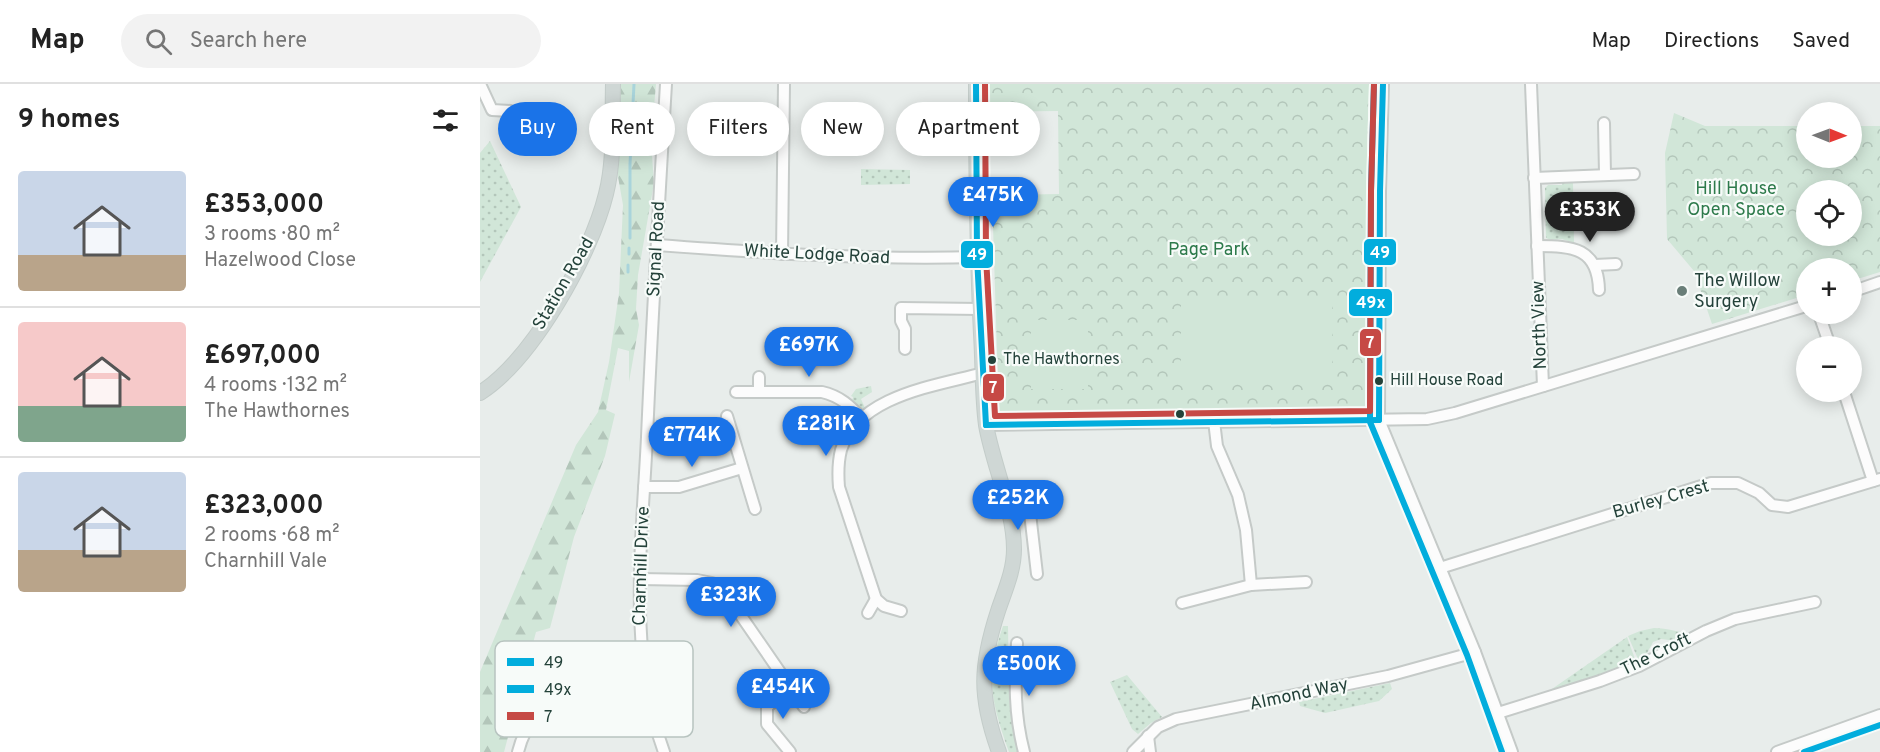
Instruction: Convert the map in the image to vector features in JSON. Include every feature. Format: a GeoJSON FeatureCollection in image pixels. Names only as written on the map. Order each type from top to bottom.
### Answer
{"type":"FeatureCollection","features":[{"type":"Feature","properties":{"kind":"main road","name":"Station Road"},"geometry":{"type":"LineString","coordinates":[[480,393],[506,371],[540,329],[580,264],[595,231],[607,192],[610,170],[614,84]]}},
{"type":"Feature","properties":{"kind":"main road"},"geometry":{"type":"LineString","coordinates":[[976,84],[977,257],[986,425],[1014,548],[1012,573],[987,643],[983,688],[999,752]]}},
{"type":"Feature","properties":{"kind":"street"},"geometry":{"type":"LineString","coordinates":[[480,84],[492,110],[498,110]]}},
{"type":"Feature","properties":{"kind":"street","name":"Signal Road"},"geometry":{"type":"LineString","coordinates":[[648,413],[666,84]]}},
{"type":"Feature","properties":{"kind":"street"},"geometry":{"type":"LineString","coordinates":[[782,255],[784,84]]}},
{"type":"Feature","properties":{"kind":"street"},"geometry":{"type":"LineString","coordinates":[[1383,84],[1379,420],[1474,652],[1512,752]]}},
{"type":"Feature","properties":{"kind":"street","name":"North View"},"geometry":{"type":"LineString","coordinates":[[1531,84],[1543,386]]}},
{"type":"Feature","properties":{"kind":"street"},"geometry":{"type":"LineString","coordinates":[[1604,123],[1605,174]]}},
{"type":"Feature","properties":{"kind":"street"},"geometry":{"type":"LineString","coordinates":[[1534,178],[1634,174]]}},
{"type":"Feature","properties":{"kind":"street","name":"White Lodge Road"},"geometry":{"type":"LineString","coordinates":[[657,245],[782,255],[898,259],[977,257]]}},
{"type":"Feature","properties":{"kind":"street"},"geometry":{"type":"LineString","coordinates":[[1538,246],[1564,246],[1593,261],[1599,272],[1599,290]]}},
{"type":"Feature","properties":{"kind":"street"},"geometry":{"type":"LineString","coordinates":[[1595,265],[1616,264]]}},
{"type":"Feature","properties":{"kind":"street"},"geometry":{"type":"LineString","coordinates":[[1862,288],[1880,282]]}},
{"type":"Feature","properties":{"kind":"street"},"geometry":{"type":"LineString","coordinates":[[905,349],[905,329],[901,321],[901,308],[980,309]]}},
{"type":"Feature","properties":{"kind":"street"},"geometry":{"type":"LineString","coordinates":[[986,425],[1427,419],[1455,413],[1796,309]]}},
{"type":"Feature","properties":{"kind":"street"},"geometry":{"type":"LineString","coordinates":[[901,611],[884,606],[876,599],[839,487],[838,472],[841,450],[850,432],[862,418],[897,396],[983,373]]}},
{"type":"Feature","properties":{"kind":"street"},"geometry":{"type":"LineString","coordinates":[[759,377],[759,392]]}},
{"type":"Feature","properties":{"kind":"street"},"geometry":{"type":"LineString","coordinates":[[736,392],[834,394],[862,418]]}},
{"type":"Feature","properties":{"kind":"street"},"geometry":{"type":"LineString","coordinates":[[1848,402],[1876,480]]}},
{"type":"Feature","properties":{"kind":"street","name":"Charnhill Drive"},"geometry":{"type":"LineString","coordinates":[[641,641],[640,579],[648,413]]}},
{"type":"Feature","properties":{"kind":"street"},"geometry":{"type":"LineString","coordinates":[[727,416],[755,509]]}},
{"type":"Feature","properties":{"kind":"street"},"geometry":{"type":"LineString","coordinates":[[1215,421],[1216,446],[1238,495],[1246,530],[1251,585]]}},
{"type":"Feature","properties":{"kind":"street"},"geometry":{"type":"LineString","coordinates":[[644,487],[679,487],[742,468]]}},
{"type":"Feature","properties":{"kind":"street","name":"Burley Crest"},"geometry":{"type":"LineString","coordinates":[[1440,568],[1711,483],[1737,483],[1759,493],[1772,505],[1788,507],[1876,480]]}},
{"type":"Feature","properties":{"kind":"street"},"geometry":{"type":"LineString","coordinates":[[1001,486],[1028,496],[1037,574]]}},
{"type":"Feature","properties":{"kind":"street"},"geometry":{"type":"LineString","coordinates":[[640,579],[698,580],[712,583],[726,594],[804,707]]}},
{"type":"Feature","properties":{"kind":"street"},"geometry":{"type":"LineString","coordinates":[[1182,603],[1251,585],[1306,582]]}},
{"type":"Feature","properties":{"kind":"street"},"geometry":{"type":"LineString","coordinates":[[868,613],[876,599]]}},
{"type":"Feature","properties":{"kind":"street","name":"The Croft"},"geometry":{"type":"LineString","coordinates":[[1498,713],[1600,681],[1639,666],[1706,631],[1735,620],[1815,602]]}},
{"type":"Feature","properties":{"kind":"street"},"geometry":{"type":"LineString","coordinates":[[1017,643],[1014,692],[1017,724],[1024,752]]}},
{"type":"Feature","properties":{"kind":"street","name":"Almond Way"},"geometry":{"type":"LineString","coordinates":[[1133,752],[1158,727],[1176,719],[1388,676],[1474,652]]}},
{"type":"Feature","properties":{"kind":"street"},"geometry":{"type":"LineString","coordinates":[[789,688],[767,707],[767,724],[790,752]]}},
{"type":"Feature","properties":{"kind":"street"},"geometry":{"type":"LineString","coordinates":[[1777,752],[1880,715]]}},
{"type":"Feature","properties":{"kind":"street"},"geometry":{"type":"LineString","coordinates":[[1148,736],[1150,752]]}},
{"type":"Feature","properties":{"kind":"street"},"geometry":{"type":"LineString","coordinates":[[518,752],[525,737]]}},
{"type":"Feature","properties":{"kind":"street","name":"Charnhill Drive"},"geometry":{"type":"LineString","coordinates":[[658,737],[664,752]]}},
{"type":"Feature","properties":{"kind":"green space"},"geometry":{"type":"Polygon","coordinates":[[[621,84],[656,84],[654,102],[620,102],[621,84]]]}},
{"type":"Feature","properties":{"kind":"green space","name":"Page Park"},"geometry":{"type":"Polygon","coordinates":[[[989,84],[1371,84],[1369,407],[999,414],[992,195],[1059,194],[1058,111],[1040,111],[1040,102],[989,102],[989,84]]]}},
{"type":"Feature","properties":{"kind":"green space","name":"Hill House Open Space"},"geometry":{"type":"Polygon","coordinates":[[[1674,113],[1705,126],[1796,126],[1796,168],[1862,168],[1862,126],[1880,126],[1880,272],[1862,278],[1862,258],[1796,258],[1796,298],[1712,324],[1694,271],[1667,239],[1665,153],[1674,113]]]}},
{"type":"Feature","properties":{"kind":"green space"},"geometry":{"type":"Polygon","coordinates":[[[490,141],[521,207],[480,282],[480,153],[490,141]]]}},
{"type":"Feature","properties":{"kind":"green space"},"geometry":{"type":"Polygon","coordinates":[[[618,156],[652,156],[654,183],[638,275],[636,309],[639,325],[629,382],[629,351],[618,348],[606,410],[615,414],[605,456],[574,537],[550,628],[536,632],[534,641],[495,641],[495,737],[508,737],[504,752],[480,752],[480,672],[576,445],[598,412],[609,362],[619,293],[623,205],[617,171],[618,156]]]}},
{"type":"Feature","properties":{"kind":"green space"},"geometry":{"type":"Polygon","coordinates":[[[861,169],[910,170],[910,184],[861,185],[861,169]]]}},
{"type":"Feature","properties":{"kind":"green space"},"geometry":{"type":"Polygon","coordinates":[[[1562,182],[1573,183],[1574,243],[1562,239],[1546,238],[1545,188],[1548,185],[1562,185],[1562,182]]]}},
{"type":"Feature","properties":{"kind":"green space"},"geometry":{"type":"Polygon","coordinates":[[[1181,297],[1332,297],[1332,384],[1181,384],[1181,297]]]}},
{"type":"Feature","properties":{"kind":"green space"},"geometry":{"type":"Polygon","coordinates":[[[1031,320],[1088,320],[1088,389],[1031,389],[1031,320]]]}},
{"type":"Feature","properties":{"kind":"green space"},"geometry":{"type":"Polygon","coordinates":[[[871,386],[872,392],[861,399],[865,408],[859,409],[852,402],[853,397],[851,396],[856,389],[871,386]]]}},
{"type":"Feature","properties":{"kind":"green space"},"geometry":{"type":"Polygon","coordinates":[[[1003,626],[1008,626],[1010,705],[1019,752],[1009,752],[992,690],[994,661],[1003,626]]]}},
{"type":"Feature","properties":{"kind":"green space"},"geometry":{"type":"Polygon","coordinates":[[[1654,628],[1693,633],[1677,641],[1661,639],[1653,642],[1647,653],[1638,659],[1628,636],[1654,628]]]}},
{"type":"Feature","properties":{"kind":"green space"},"geometry":{"type":"Polygon","coordinates":[[[1627,637],[1635,659],[1608,673],[1549,691],[1627,637]]]}},
{"type":"Feature","properties":{"kind":"green space"},"geometry":{"type":"Polygon","coordinates":[[[1127,675],[1162,717],[1138,734],[1132,729],[1110,682],[1127,675]]]}},
{"type":"Feature","properties":{"kind":"green space"},"geometry":{"type":"Polygon","coordinates":[[[1390,683],[1392,689],[1379,701],[1325,713],[1300,706],[1299,702],[1390,683]]]}},
{"type":"Feature","properties":{"kind":"waterway"},"geometry":{"type":"LineString","coordinates":[[630,238],[630,164],[634,84]]}},
{"type":"Feature","properties":{"kind":"waterway"},"geometry":{"type":"LineString","coordinates":[[629,248],[629,254]]}},
{"type":"Feature","properties":{"kind":"waterway"},"geometry":{"type":"LineString","coordinates":[[628,265],[628,272]]}},
{"type":"Feature","properties":{"kind":"transit line","name":"49"},"geometry":{"type":"LineString","coordinates":[[976,84],[977,257],[986,425]]}},
{"type":"Feature","properties":{"kind":"transit line","name":"7"},"geometry":{"type":"LineString","coordinates":[[985,84],[986,257],[995,416],[1370,411],[1374,84]]}},
{"type":"Feature","properties":{"kind":"transit line","name":"49x"},"geometry":{"type":"LineString","coordinates":[[1374,84],[1370,422],[1467,655],[1502,752]]}},
{"type":"Feature","properties":{"kind":"transit line","name":"49"},"geometry":{"type":"LineString","coordinates":[[1379,420],[1383,84]]}},
{"type":"Feature","properties":{"kind":"transit line","name":"49"},"geometry":{"type":"LineString","coordinates":[[986,425],[1379,420]]}},
{"type":"Feature","properties":{"kind":"transit line","name":"49x"},"geometry":{"type":"LineString","coordinates":[[1804,752],[1880,725]]}},
{"type":"Feature","properties":{"kind":"place","name":"The Willow Surgery"},"geometry":{"type":"Point","coordinates":[1682,291]}},
{"type":"Feature","properties":{"kind":"place","name":"The Hawthornes"},"geometry":{"type":"Point","coordinates":[992,360]}},
{"type":"Feature","properties":{"kind":"place","name":"Hill House Road"},"geometry":{"type":"Point","coordinates":[1379,381]}}]}
